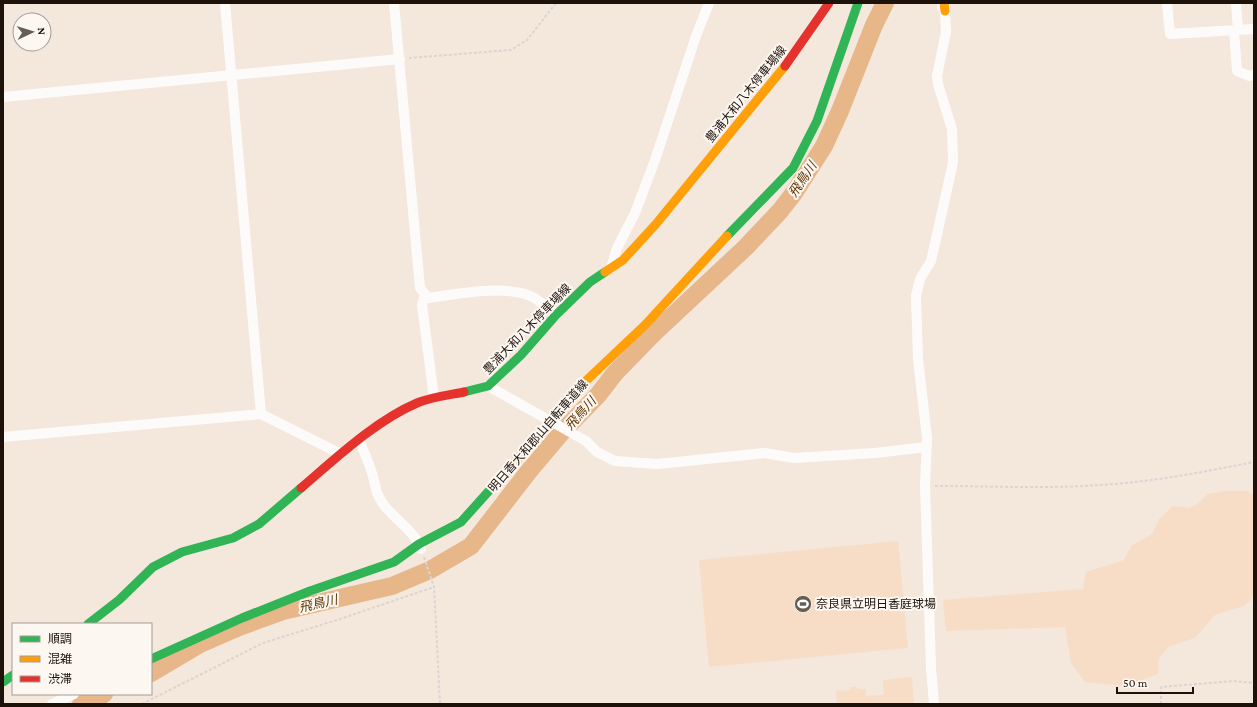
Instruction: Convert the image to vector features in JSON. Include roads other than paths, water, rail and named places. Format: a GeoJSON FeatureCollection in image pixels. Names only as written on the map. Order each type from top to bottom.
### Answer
{"type":"FeatureCollection","features":[{"type":"Feature","properties":{"kind":"main road","name":"豊浦大和八木停車場線"},"geometry":{"type":"LineString","coordinates":[[89,623],[118,600],[153,567],[182,552],[233,538],[259,524],[341,454],[386,420],[417,403],[488,386],[590,282],[623,260],[656,224],[780,74],[829,3]]}},
{"type":"Feature","properties":{"kind":"main road","name":"明日香大和郡山自転車道線"},"geometry":{"type":"LineString","coordinates":[[152,659],[242,618],[310,591],[394,562],[461,522],[553,423],[572,394],[645,325],[729,233],[792,168],[816,121],[832,82],[858,3]]}},
{"type":"Feature","properties":{"kind":"main road"},"geometry":{"type":"LineString","coordinates":[[3,682],[12,675]]}},
{"type":"Feature","properties":{"kind":"street"},"geometry":{"type":"LineString","coordinates":[[225,3],[261,414]]}},
{"type":"Feature","properties":{"kind":"street"},"geometry":{"type":"LineString","coordinates":[[394,3],[420,288],[428,298],[501,290],[512,292],[535,298],[556,315]]}},
{"type":"Feature","properties":{"kind":"street"},"geometry":{"type":"LineString","coordinates":[[611,268],[617,248],[635,213],[655,160],[696,36],[709,3]]}},
{"type":"Feature","properties":{"kind":"street"},"geometry":{"type":"LineString","coordinates":[[1168,3],[1170,34],[1254,29]]}},
{"type":"Feature","properties":{"kind":"street"},"geometry":{"type":"LineString","coordinates":[[1236,3],[1237,71],[1249,76],[1254,76]]}},
{"type":"Feature","properties":{"kind":"street"},"geometry":{"type":"LineString","coordinates":[[934,704],[931,668],[925,485],[926,447],[916,342],[916,296],[920,280],[931,261],[953,163],[952,129],[938,84],[937,76],[946,32],[943,6]]}},
{"type":"Feature","properties":{"kind":"street"},"geometry":{"type":"LineString","coordinates":[[3,97],[400,59]]}},
{"type":"Feature","properties":{"kind":"street"},"geometry":{"type":"LineString","coordinates":[[425,294],[422,305],[434,398]]}},
{"type":"Feature","properties":{"kind":"street"},"geometry":{"type":"LineString","coordinates":[[488,386],[586,441],[597,452],[615,461],[657,464],[765,453],[794,458],[875,453],[926,447]]}},
{"type":"Feature","properties":{"kind":"street"},"geometry":{"type":"LineString","coordinates":[[3,437],[261,414],[341,454]]}},
{"type":"Feature","properties":{"kind":"street"},"geometry":{"type":"LineString","coordinates":[[359,440],[374,477],[377,494],[389,512],[400,520],[420,546]]}},
{"type":"Feature","properties":{"kind":"street"},"geometry":{"type":"LineString","coordinates":[[52,704],[72,695]]}},
{"type":"Feature","properties":{"kind":"waterway","name":"飛鳥川"},"geometry":{"type":"LineString","coordinates":[[152,672],[200,644],[239,627],[283,611],[392,586],[430,570],[471,546],[529,471],[562,432],[598,395],[615,373],[653,334],[746,247],[780,211],[794,193],[824,146],[840,111],[874,25],[885,3]]}},
{"type":"Feature","properties":{"kind":"waterway","name":"飛鳥川"},"geometry":{"type":"LineString","coordinates":[[81,704],[102,695]]}},
{"type":"Feature","properties":{"kind":"place","name":"奈良県立明日香庭球場"},"geometry":{"type":"Point","coordinates":[803,604]}}]}
